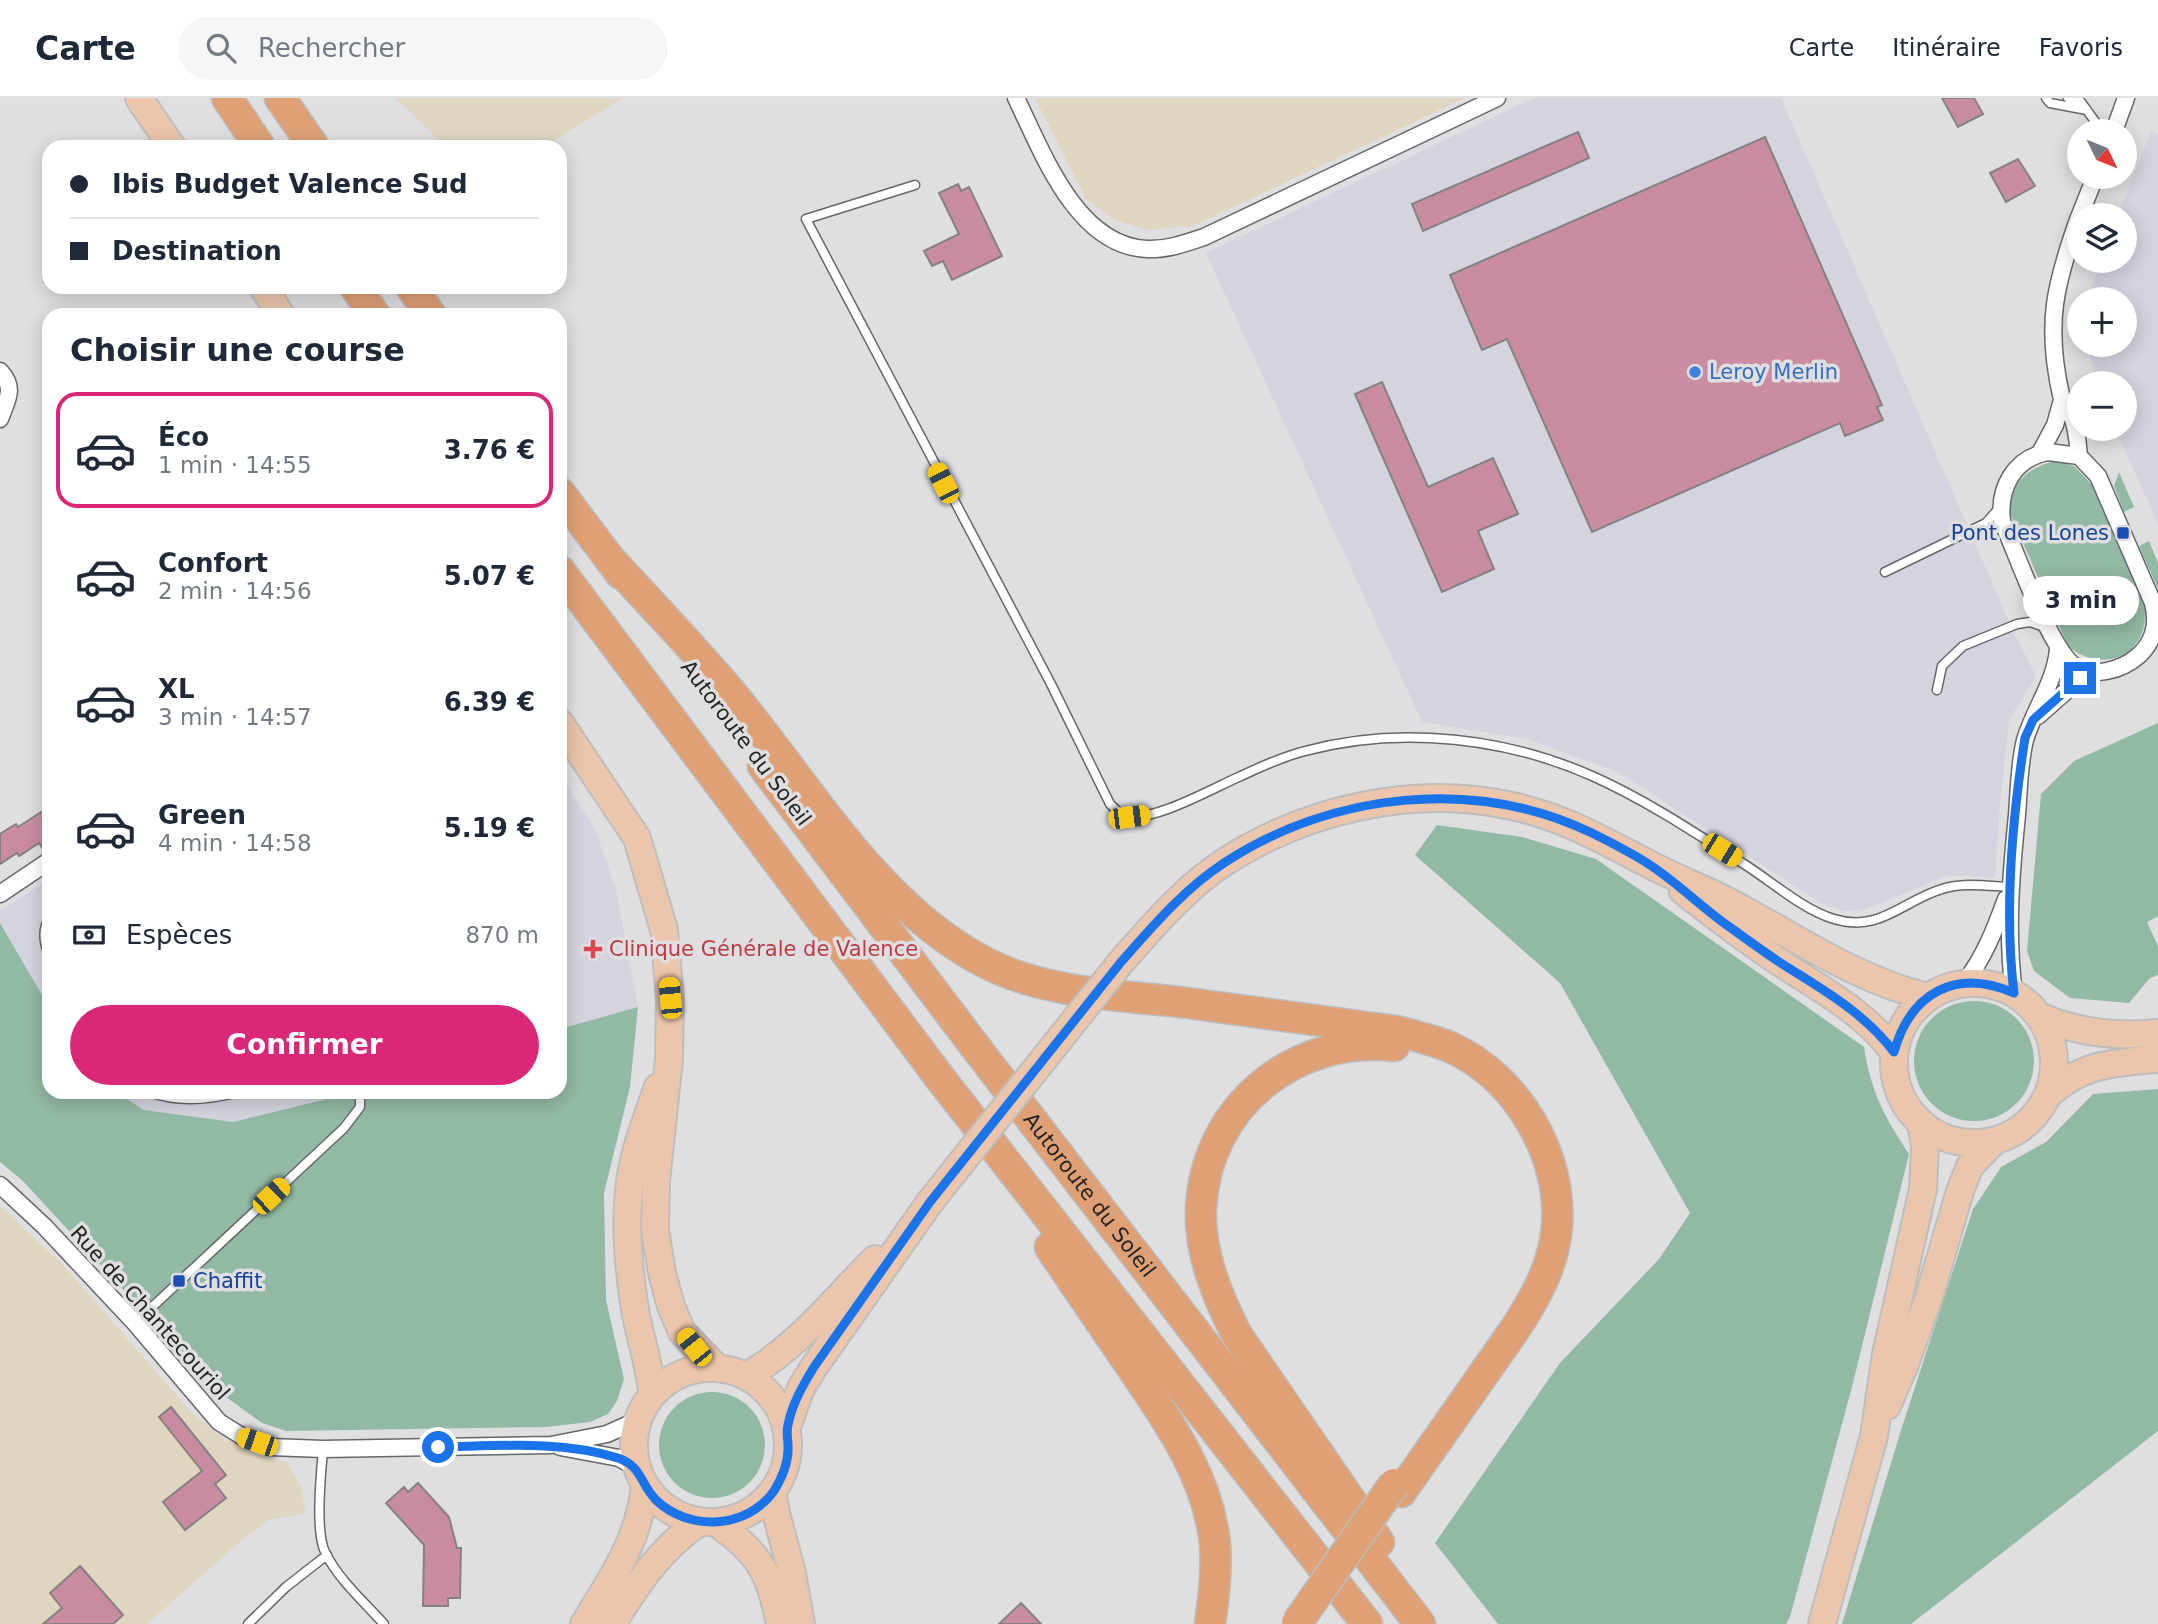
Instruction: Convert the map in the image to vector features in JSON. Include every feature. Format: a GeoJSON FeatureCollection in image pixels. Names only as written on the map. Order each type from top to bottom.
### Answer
{"type":"FeatureCollection","features":[{"type":"Feature","properties":{"kind":"highway"},"geometry":{"type":"LineString","coordinates":[[228,98],[255,140]]}},
{"type":"Feature","properties":{"kind":"highway"},"geometry":{"type":"LineString","coordinates":[[280,98],[309,140]]}},
{"type":"Feature","properties":{"kind":"highway","name":"Autoroute du Soleil"},"geometry":{"type":"LineString","coordinates":[[567,502],[977,1049],[1420,1624]]}},
{"type":"Feature","properties":{"kind":"highway"},"geometry":{"type":"LineString","coordinates":[[610,559],[728,689],[849,844],[898,897],[956,945],[989,964],[1052,985],[1396,1031],[1427,1039],[1472,1060],[1489,1072],[1518,1102],[1540,1138],[1554,1184],[1557,1226],[1540,1288],[1516,1329],[1297,1624]]}},
{"type":"Feature","properties":{"kind":"highway"},"geometry":{"type":"LineString","coordinates":[[567,580],[950,1092],[1367,1624]]}},
{"type":"Feature","properties":{"kind":"highway"},"geometry":{"type":"LineString","coordinates":[[1311,1624],[1398,1488],[1514,1308],[1538,1251],[1544,1217],[1543,1198],[1535,1165],[1522,1133],[1504,1105],[1474,1077],[1432,1055],[1391,1046],[1348,1046],[1307,1057],[1275,1074],[1249,1096],[1231,1118],[1216,1144],[1204,1183],[1201,1207],[1204,1241],[1218,1298],[1237,1335],[1357,1509],[1433,1624]]}},
{"type":"Feature","properties":{"kind":"highway"},"geometry":{"type":"LineString","coordinates":[[950,1092],[1073,1283],[1168,1421],[1190,1460],[1202,1490],[1215,1544],[1210,1624]]}},
{"type":"Feature","properties":{"kind":"main road"},"geometry":{"type":"LineString","coordinates":[[139,98],[167,140]]}},
{"type":"Feature","properties":{"kind":"main road"},"geometry":{"type":"LineString","coordinates":[[567,733],[638,838],[664,930],[670,998],[669,1059],[656,1181],[655,1229],[662,1273],[682,1332],[716,1367]]}},
{"type":"Feature","properties":{"kind":"main road"},"geometry":{"type":"LineString","coordinates":[[787,1427],[801,1388],[814,1367],[930,1202],[1121,962],[1153,925],[1222,864],[1265,839],[1308,820],[1425,797],[1459,798],[1512,806],[1590,832],[1649,864],[1731,902],[1860,974],[1886,986],[1928,997]]}},
{"type":"Feature","properties":{"kind":"main road"},"geometry":{"type":"LineString","coordinates":[[1649,864],[1719,920],[1854,1012],[1884,1038],[1894,1052]]}},
{"type":"Feature","properties":{"kind":"main road"},"geometry":{"type":"LineString","coordinates":[[2158,1033],[2118,1034],[2061,1026],[2039,1016],[2014,993],[1981,983],[1964,983],[1928,997],[1912,1012],[1900,1031],[1894,1052],[1894,1072],[1899,1091],[1908,1108],[1933,1132],[1963,1142],[1994,1141],[2026,1124],[2048,1095],[2071,1076],[2105,1064],[2158,1059]]}},
{"type":"Feature","properties":{"kind":"main road"},"geometry":{"type":"LineString","coordinates":[[2039,1016],[2050,1038],[2054,1062],[2048,1095]]}},
{"type":"Feature","properties":{"kind":"main road"},"geometry":{"type":"LineString","coordinates":[[652,1394],[651,1374],[635,1310],[627,1232],[629,1190],[644,1124],[669,1059]]}},
{"type":"Feature","properties":{"kind":"main road"},"geometry":{"type":"LineString","coordinates":[[1822,1624],[1874,1436],[1886,1354],[1923,1189],[1925,1146],[1921,1123]]}},
{"type":"Feature","properties":{"kind":"main road"},"geometry":{"type":"LineString","coordinates":[[1874,1436],[1905,1364],[1925,1308],[1970,1166],[1994,1141]]}},
{"type":"Feature","properties":{"kind":"main road"},"geometry":{"type":"LineString","coordinates":[[747,1376],[793,1342],[930,1202]]}},
{"type":"Feature","properties":{"kind":"main road"},"geometry":{"type":"LineString","coordinates":[[584,1624],[631,1545],[638,1526],[641,1477],[634,1444],[638,1420],[652,1394],[670,1379],[692,1370],[716,1367],[747,1376],[765,1389],[779,1406],[787,1427],[789,1450],[784,1473],[772,1493],[757,1508],[738,1518],[708,1522],[682,1533],[662,1552],[612,1624]]}},
{"type":"Feature","properties":{"kind":"main road"},"geometry":{"type":"LineString","coordinates":[[641,1477],[655,1499],[668,1510],[683,1518],[708,1522],[740,1539],[755,1554],[766,1573],[780,1624]]}},
{"type":"Feature","properties":{"kind":"main road"},"geometry":{"type":"LineString","coordinates":[[772,1493],[792,1573],[801,1624]]}},
{"type":"Feature","properties":{"kind":"street"},"geometry":{"type":"LineString","coordinates":[[1016,98],[1060,186],[1077,211],[1098,230],[1124,243],[1146,249],[1176,246],[1204,237],[1497,98]]}},
{"type":"Feature","properties":{"kind":"street"},"geometry":{"type":"LineString","coordinates":[[2118,119],[2126,98]]}},
{"type":"Feature","properties":{"kind":"street"},"geometry":{"type":"LineString","coordinates":[[2067,254],[2054,295],[2052,337],[2062,400],[2072,418],[2079,456]]}},
{"type":"Feature","properties":{"kind":"street"},"geometry":{"type":"LineString","coordinates":[[0,371],[9,382],[9,395],[0,418]]}},
{"type":"Feature","properties":{"kind":"street"},"geometry":{"type":"LineString","coordinates":[[2040,453],[2055,425],[2062,400]]}},
{"type":"Feature","properties":{"kind":"street"},"geometry":{"type":"LineString","coordinates":[[2061,452],[2079,456],[2105,487],[2155,604],[2154,641],[2135,659],[2118,669],[2104,672],[2089,671],[2074,665],[2058,649],[2002,521],[2000,507],[2008,480],[2017,467],[2031,457],[2040,453],[2061,452]]}},
{"type":"Feature","properties":{"kind":"street"},"geometry":{"type":"LineString","coordinates":[[2014,993],[2010,887],[2021,766],[2025,738],[2052,677],[2058,649]]}},
{"type":"Feature","properties":{"kind":"street"},"geometry":{"type":"LineString","coordinates":[[2033,720],[2089,671]]}},
{"type":"Feature","properties":{"kind":"street"},"geometry":{"type":"LineString","coordinates":[[0,894],[42,866]]}},
{"type":"Feature","properties":{"kind":"street"},"geometry":{"type":"LineString","coordinates":[[1964,983],[1977,968],[2010,887]]}},
{"type":"Feature","properties":{"kind":"street","name":"Rue de Chantecouriol"},"geometry":{"type":"LineString","coordinates":[[0,1185],[44,1226],[135,1323],[219,1422],[243,1437],[271,1447],[323,1449],[551,1445],[607,1434],[638,1420]]}},
{"type":"Feature","properties":{"kind":"street","name":"Rue de Chantecouriol"},"geometry":{"type":"LineString","coordinates":[[551,1445],[619,1458],[641,1477]]}},
{"type":"Feature","properties":{"kind":"lane"},"geometry":{"type":"LineString","coordinates":[[2046,98],[2050,103],[2087,110]]}},
{"type":"Feature","properties":{"kind":"lane"},"geometry":{"type":"LineString","coordinates":[[2068,98],[2087,110]]}},
{"type":"Feature","properties":{"kind":"lane"},"geometry":{"type":"LineString","coordinates":[[2078,98],[2093,119]]}},
{"type":"Feature","properties":{"kind":"lane"},"geometry":{"type":"LineString","coordinates":[[2087,110],[2090,98]]}},
{"type":"Feature","properties":{"kind":"lane"},"geometry":{"type":"LineString","coordinates":[[915,185],[806,219],[1051,684],[1110,804],[1119,813],[1129,817],[1146,815],[1176,806],[1276,760],[1331,745],[1388,738],[1471,740],[1552,758],[1617,785],[1832,919],[1852,923],[1872,921],[1888,916],[1941,889],[1960,885],[2010,887]]}},
{"type":"Feature","properties":{"kind":"lane"},"geometry":{"type":"LineString","coordinates":[[1885,572],[1986,523],[2000,507]]}},
{"type":"Feature","properties":{"kind":"lane"},"geometry":{"type":"LineString","coordinates":[[1937,690],[1942,666],[1963,646],[2017,624],[2030,622],[2050,630]]}},
{"type":"Feature","properties":{"kind":"lane"},"geometry":{"type":"LineString","coordinates":[[135,1323],[344,1128],[360,1107],[360,1099]]}},
{"type":"Feature","properties":{"kind":"lane"},"geometry":{"type":"LineString","coordinates":[[323,1449],[321,1525],[324,1549],[338,1573],[384,1624]]}},
{"type":"Feature","properties":{"kind":"lane"},"geometry":{"type":"LineString","coordinates":[[248,1624],[286,1587],[327,1555]]}},
{"type":"Feature","properties":{"kind":"shaded area"},"geometry":{"type":"Polygon","coordinates":[[[395,98],[623,98],[554,140],[439,140],[395,98]]]}},
{"type":"Feature","properties":{"kind":"shaded area"},"geometry":{"type":"Polygon","coordinates":[[[1035,98],[1465,98],[1192,226],[1148,230],[1114,220],[1086,199],[1035,98]]]}},
{"type":"Feature","properties":{"kind":"shaded area"},"geometry":{"type":"Polygon","coordinates":[[[1534,98],[1781,98],[2014,633],[2036,676],[2009,720],[1995,878],[1948,875],[1867,909],[1844,911],[1824,905],[1618,772],[1527,739],[1422,722],[1206,253],[1534,98]]]}},
{"type":"Feature","properties":{"kind":"shaded area"},"geometry":{"type":"Polygon","coordinates":[[[2151,131],[2158,134],[2158,523],[2120,441],[2137,441],[2137,371],[2094,371],[2091,357],[2137,357],[2137,287],[2092,287],[2096,273],[2137,273],[2137,203],[2123,203],[2128,189],[2137,189],[2137,167],[2151,131]]]}},
{"type":"Feature","properties":{"kind":"shaded area","name":"Clinique Générale de Valence"},"geometry":{"type":"Polygon","coordinates":[[[567,786],[595,829],[616,890],[638,1007],[567,1027],[567,786]]]}},
{"type":"Feature","properties":{"kind":"shaded area"},"geometry":{"type":"Polygon","coordinates":[[[42,884],[42,995],[0,923],[0,911],[42,884]]]}},
{"type":"Feature","properties":{"kind":"shaded area"},"geometry":{"type":"Polygon","coordinates":[[[127,1099],[327,1099],[233,1122],[144,1110],[127,1099]]]}},
{"type":"Feature","properties":{"kind":"shaded area"},"geometry":{"type":"Polygon","coordinates":[[[0,1206],[64,1266],[191,1412],[217,1434],[255,1454],[287,1462],[301,1487],[306,1513],[269,1520],[242,1540],[147,1624],[0,1624],[0,1206]]]}},
{"type":"Feature","properties":{"kind":"green space"},"geometry":{"type":"Polygon","coordinates":[[[2051,462],[2063,462],[2075,467],[2094,487],[2145,607],[2145,620],[2140,637],[2123,655],[2105,660],[2095,659],[2068,646],[2010,513],[2012,494],[2016,486],[2034,469],[2051,462]]]}},
{"type":"Feature","properties":{"kind":"green space"},"geometry":{"type":"Polygon","coordinates":[[[2119,472],[2134,507],[2124,512],[2114,486],[2119,472]]]}},
{"type":"Feature","properties":{"kind":"green space"},"geometry":{"type":"Polygon","coordinates":[[[2149,541],[2158,563],[2158,589],[2139,546],[2149,541]]]}},
{"type":"Feature","properties":{"kind":"green space"},"geometry":{"type":"Polygon","coordinates":[[[2158,723],[2158,916],[2147,922],[2158,946],[2158,975],[2150,978],[2129,1003],[2070,998],[2034,971],[2027,951],[2041,794],[2074,761],[2158,723]]]}},
{"type":"Feature","properties":{"kind":"green space"},"geometry":{"type":"Polygon","coordinates":[[[1437,825],[1522,837],[1596,859],[1864,1047],[1870,1077],[1880,1103],[1909,1154],[1852,1387],[1786,1624],[1498,1624],[1435,1543],[1560,1363],[1659,1259],[1690,1213],[1560,983],[1415,855],[1437,825]]]}},
{"type":"Feature","properties":{"kind":"green space"},"geometry":{"type":"Polygon","coordinates":[[[0,923],[42,995],[42,1099],[127,1099],[144,1110],[233,1122],[327,1099],[567,1099],[567,1027],[638,1007],[630,1087],[604,1193],[606,1300],[624,1379],[617,1401],[608,1414],[590,1422],[546,1427],[286,1431],[262,1423],[215,1389],[22,1180],[0,1162],[0,923]]]}},
{"type":"Feature","properties":{"kind":"green space"},"geometry":{"type":"Polygon","coordinates":[[[1974,1001],[1997,1005],[2017,1018],[2030,1038],[2034,1061],[2030,1084],[2017,1104],[1997,1117],[1974,1121],[1951,1117],[1931,1104],[1918,1084],[1914,1061],[1918,1038],[1931,1018],[1951,1005],[1974,1001]]]}},
{"type":"Feature","properties":{"kind":"green space"},"geometry":{"type":"Polygon","coordinates":[[[2158,1089],[2158,1431],[1911,1624],[1842,1624],[1973,1209],[2001,1167],[2046,1142],[2093,1094],[2158,1089]]]}},
{"type":"Feature","properties":{"kind":"green space"},"geometry":{"type":"Polygon","coordinates":[[[712,1392],[732,1396],[749,1408],[761,1425],[765,1445],[761,1465],[749,1482],[732,1494],[712,1498],[692,1494],[675,1482],[663,1465],[659,1445],[663,1425],[675,1408],[692,1396],[712,1392]]]}},
{"type":"Feature","properties":{"kind":"building"},"geometry":{"type":"Polygon","coordinates":[[[1942,98],[1974,98],[1983,114],[1958,127],[1942,98]]]}},
{"type":"Feature","properties":{"kind":"building"},"geometry":{"type":"Polygon","coordinates":[[[1578,132],[1589,158],[1423,231],[1412,204],[1578,132]]]}},
{"type":"Feature","properties":{"kind":"building","name":"Leroy Merlin"},"geometry":{"type":"Polygon","coordinates":[[[1765,137],[1882,405],[1877,407],[1883,420],[1845,436],[1840,423],[1592,532],[1507,339],[1482,350],[1450,275],[1765,137]]]}},
{"type":"Feature","properties":{"kind":"building"},"geometry":{"type":"Polygon","coordinates":[[[2018,159],[2035,186],[2006,202],[1990,173],[2018,159]]]}},
{"type":"Feature","properties":{"kind":"building"},"geometry":{"type":"Polygon","coordinates":[[[958,184],[961,191],[969,187],[1002,256],[952,280],[943,261],[932,266],[924,251],[959,234],[939,193],[958,184]]]}},
{"type":"Feature","properties":{"kind":"building"},"geometry":{"type":"Polygon","coordinates":[[[1382,382],[1428,487],[1493,458],[1518,514],[1478,531],[1494,569],[1442,592],[1355,394],[1382,382]]]}},
{"type":"Feature","properties":{"kind":"building"},"geometry":{"type":"Polygon","coordinates":[[[42,812],[42,848],[39,843],[0,864],[0,834],[16,824],[18,827],[42,812]]]}},
{"type":"Feature","properties":{"kind":"building"},"geometry":{"type":"Polygon","coordinates":[[[171,1407],[226,1475],[215,1484],[226,1498],[185,1530],[163,1502],[202,1471],[159,1417],[171,1407]]]}},
{"type":"Feature","properties":{"kind":"building"},"geometry":{"type":"Polygon","coordinates":[[[418,1483],[449,1517],[457,1548],[461,1548],[460,1598],[448,1598],[448,1606],[423,1606],[424,1545],[386,1503],[404,1487],[408,1492],[418,1483]]]}},
{"type":"Feature","properties":{"kind":"building"},"geometry":{"type":"Polygon","coordinates":[[[80,1566],[123,1615],[113,1624],[43,1624],[62,1608],[50,1593],[80,1566]]]}},
{"type":"Feature","properties":{"kind":"building"},"geometry":{"type":"Polygon","coordinates":[[[1021,1603],[1041,1624],[999,1624],[1021,1603]]]}},
{"type":"Feature","properties":{"kind":"place","name":"Leroy Merlin"},"geometry":{"type":"Point","coordinates":[1695,372]}},
{"type":"Feature","properties":{"kind":"place","name":"Pont des Lones"},"geometry":{"type":"Point","coordinates":[2123,533]}},
{"type":"Feature","properties":{"kind":"place","name":"Clinique Générale de Valence"},"geometry":{"type":"Point","coordinates":[593,949]}},
{"type":"Feature","properties":{"kind":"place","name":"Chaffit"},"geometry":{"type":"Point","coordinates":[179,1281]}},
{"type":"Feature","properties":{"kind":"route"},"geometry":{"type":"LineString","coordinates":[[438,1447],[551,1445],[619,1458],[637,1468],[645,1486],[668,1510],[683,1518],[700,1522],[738,1518],[757,1508],[772,1493],[784,1473],[789,1450],[787,1427],[801,1388],[814,1367],[930,1202],[1121,962],[1153,925],[1222,864],[1265,839],[1308,820],[1347,810],[1425,797],[1471,799],[1512,806],[1590,832],[1649,864],[1719,920],[1785,966],[1820,986],[1870,1025],[1894,1052],[1900,1031],[1912,1012],[1939,991],[1964,983],[1981,983],[2014,993],[2010,887],[2025,738],[2033,720],[2080,678]]}}]}
